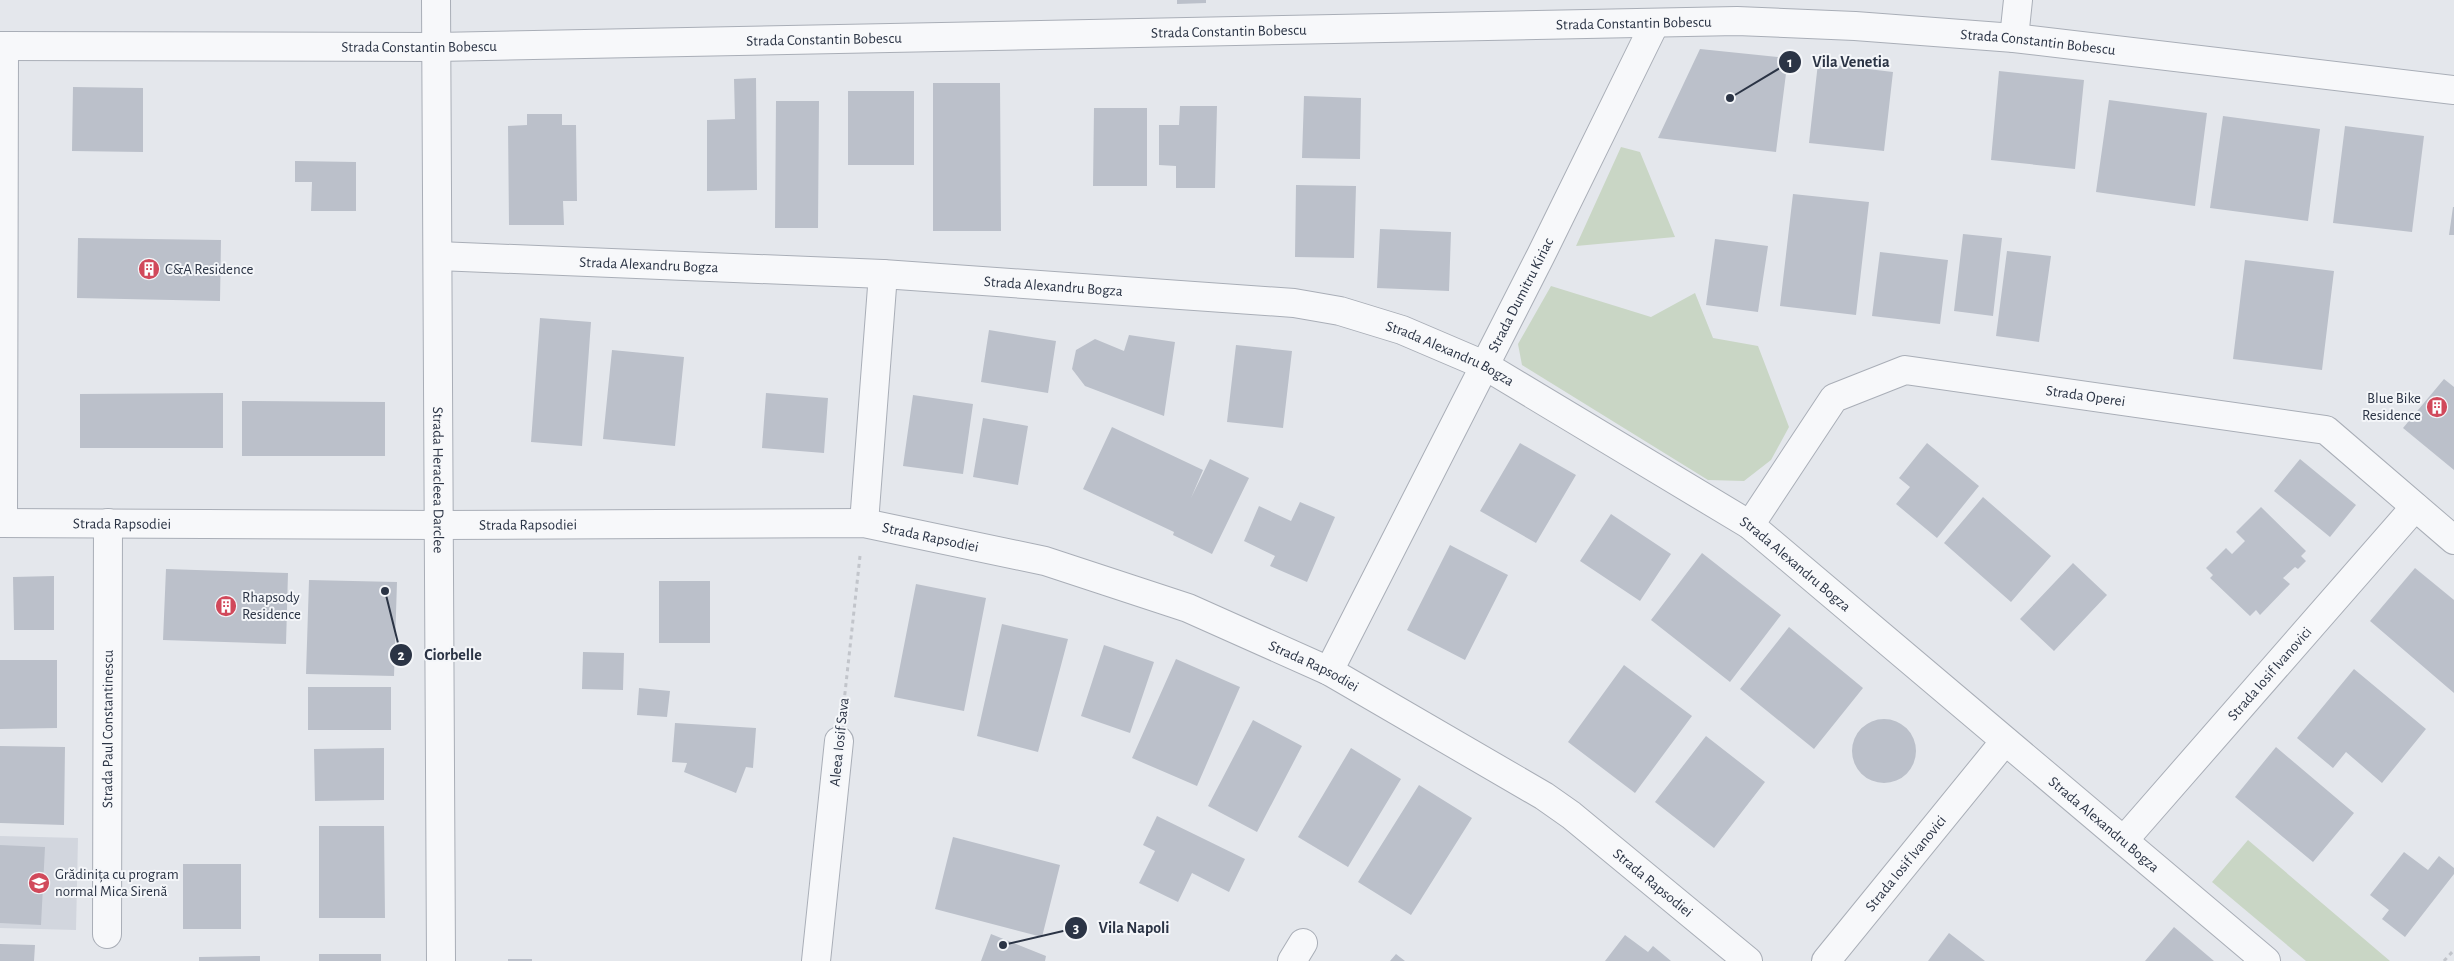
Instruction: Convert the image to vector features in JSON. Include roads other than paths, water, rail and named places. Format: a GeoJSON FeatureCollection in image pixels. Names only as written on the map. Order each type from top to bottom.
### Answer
{"type":"FeatureCollection","features":[{"type":"Feature","properties":{"kind":"street","name":"Strada Heracleea Darclee"},"geometry":{"type":"LineString","coordinates":[[436,0],[441,961]]}},
{"type":"Feature","properties":{"kind":"street"},"geometry":{"type":"LineString","coordinates":[[2014,38],[2018,0]]}},
{"type":"Feature","properties":{"kind":"street","name":"Strada Constantin Bobescu"},"geometry":{"type":"LineString","coordinates":[[2,46],[437,47],[1738,21],[1856,26],[2014,38],[2454,90]]}},
{"type":"Feature","properties":{"kind":"street","name":"Strada Dumitru Kiriac"},"geometry":{"type":"LineString","coordinates":[[1329,671],[1655,23]]}},
{"type":"Feature","properties":{"kind":"street"},"geometry":{"type":"LineString","coordinates":[[1,523],[2,46]]}},
{"type":"Feature","properties":{"kind":"street","name":"Strada Alexandru Bogza"},"geometry":{"type":"LineString","coordinates":[[438,256],[883,274],[1294,303],[1340,311],[1402,330],[1484,365],[1750,526],[2266,961]]}},
{"type":"Feature","properties":{"kind":"street"},"geometry":{"type":"LineString","coordinates":[[864,523],[883,274]]}},
{"type":"Feature","properties":{"kind":"street","name":"Strada Operei"},"geometry":{"type":"LineString","coordinates":[[1750,526],[1834,398],[1905,370],[2326,430],[2454,540]]}},
{"type":"Feature","properties":{"kind":"street","name":"Strada Iosif Ivanovici"},"geometry":{"type":"LineString","coordinates":[[2124,840],[2415,508]]}},
{"type":"Feature","properties":{"kind":"street","name":"Strada Rapsodiei"},"geometry":{"type":"LineString","coordinates":[[1,523],[439,525],[864,523],[1045,561],[1188,608],[1329,671],[1544,796],[1748,961]]}},
{"type":"Feature","properties":{"kind":"street","name":"Strada Paul Constantinescu"},"geometry":{"type":"LineString","coordinates":[[107,934],[108,523]]}},
{"type":"Feature","properties":{"kind":"street","name":"Aleea Iosif Sava"},"geometry":{"type":"LineString","coordinates":[[816,961],[839,741]]}},
{"type":"Feature","properties":{"kind":"street","name":"Strada Iosif Ivanovici"},"geometry":{"type":"LineString","coordinates":[[1826,961],[2005,741]]}},
{"type":"Feature","properties":{"kind":"place","name":"Vila Venetia"},"geometry":{"type":"Point","coordinates":[1730,98]}},
{"type":"Feature","properties":{"kind":"place","name":"C&A Residence"},"geometry":{"type":"Point","coordinates":[149,269]}},
{"type":"Feature","properties":{"kind":"place","name":"Blue Bike Residence"},"geometry":{"type":"Point","coordinates":[2437,407]}},
{"type":"Feature","properties":{"kind":"place","name":"Ciorbelle"},"geometry":{"type":"Point","coordinates":[385,591]}},
{"type":"Feature","properties":{"kind":"place","name":"Rhapsody Residence"},"geometry":{"type":"Point","coordinates":[226,606]}},
{"type":"Feature","properties":{"kind":"place","name":"Grădinița cu program normal Mica Sirenă"},"geometry":{"type":"Point","coordinates":[39,883]}},
{"type":"Feature","properties":{"kind":"place","name":"Vila Napoli"},"geometry":{"type":"Point","coordinates":[1003,945]}}]}
